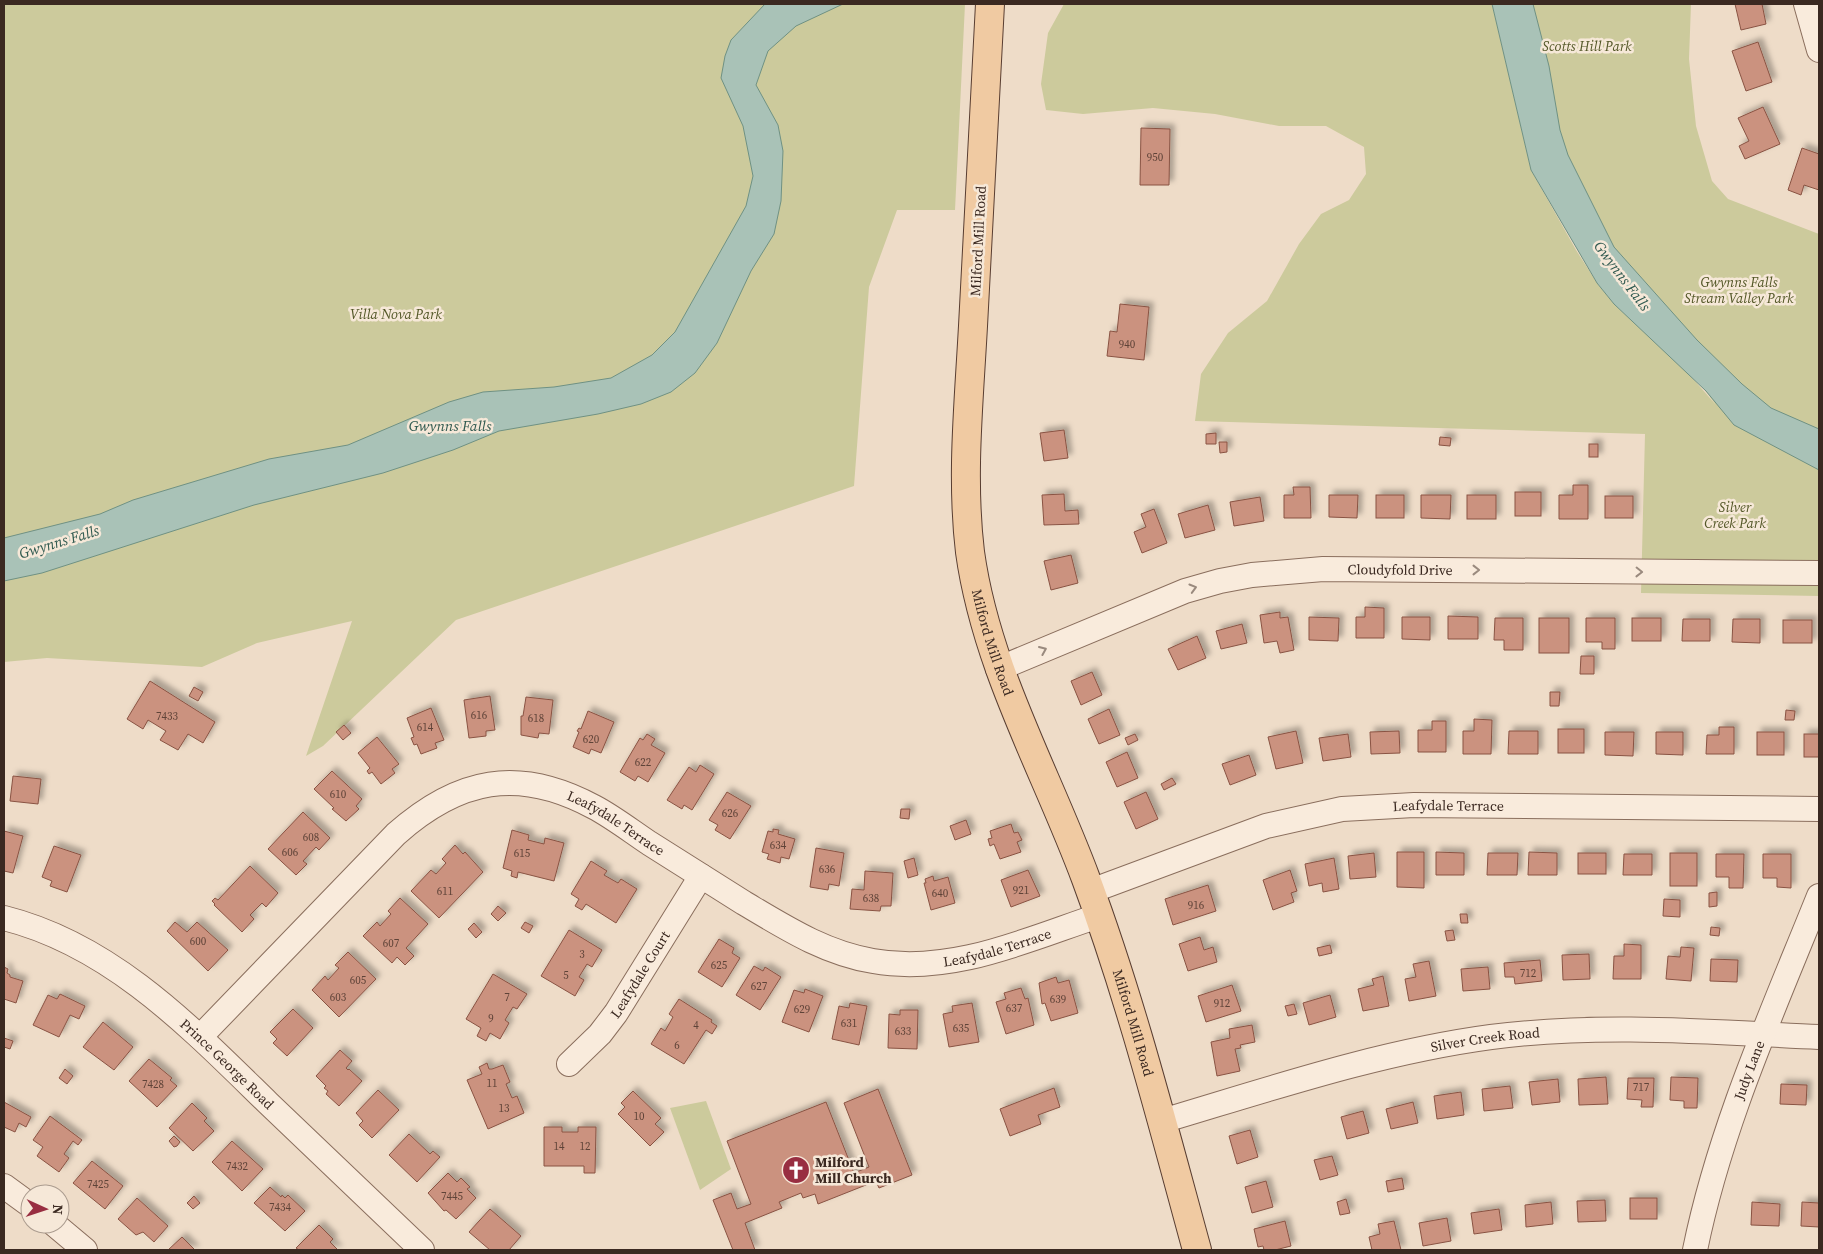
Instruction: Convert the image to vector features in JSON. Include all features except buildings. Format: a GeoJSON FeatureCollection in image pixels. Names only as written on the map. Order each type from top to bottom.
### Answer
{"type":"FeatureCollection","features":[{"type":"Feature","properties":{"kind":"main road","name":"Milford Mill Road"},"geometry":{"type":"LineString","coordinates":[[990,4],[968,419],[966,507],[970,553],[979,600],[998,669],[1066,826],[1125,996],[1162,1121],[1197,1250]]}},
{"type":"Feature","properties":{"kind":"street"},"geometry":{"type":"LineString","coordinates":[[1806,4],[1819,50]]}},
{"type":"Feature","properties":{"kind":"street","name":"Cloudyfold Drive"},"geometry":{"type":"LineString","coordinates":[[998,669],[1185,591],[1220,581],[1260,574],[1323,569],[1819,574]]}},
{"type":"Feature","properties":{"kind":"street","name":"Leafydale Terrace"},"geometry":{"type":"LineString","coordinates":[[200,1037],[396,834],[426,809],[447,797],[470,789],[498,783],[528,784],[556,790],[594,807],[808,941],[840,954],[897,964],[938,964],[978,956],[1266,826],[1342,809],[1414,805],[1819,809]]}},
{"type":"Feature","properties":{"kind":"street","name":"Leafydale Court"},"geometry":{"type":"LineString","coordinates":[[569,1064],[600,1034],[616,1013],[702,876]]}},
{"type":"Feature","properties":{"kind":"street","name":"Judy Lane"},"geometry":{"type":"LineString","coordinates":[[1695,1250],[1704,1206],[1722,1141],[1819,896]]}},
{"type":"Feature","properties":{"kind":"street","name":"Prince George Road"},"geometry":{"type":"LineString","coordinates":[[4,918],[69,943],[113,967],[150,992],[200,1037],[422,1250]]}},
{"type":"Feature","properties":{"kind":"street","name":"Silver Creek Road"},"geometry":{"type":"LineString","coordinates":[[1162,1121],[1362,1063],[1427,1048],[1490,1038],[1614,1029],[1819,1037]]}},
{"type":"Feature","properties":{"kind":"street"},"geometry":{"type":"LineString","coordinates":[[4,1186],[20,1198]]}},
{"type":"Feature","properties":{"kind":"street"},"geometry":{"type":"LineString","coordinates":[[66,1234],[85,1250]]}},
{"type":"Feature","properties":{"kind":"green space","name":"Villa Nova Park"},"geometry":{"type":"Polygon","coordinates":[[[4,4],[965,4],[955,210],[897,210],[869,287],[854,486],[456,620],[323,746],[306,756],[352,621],[257,643],[202,667],[47,658],[4,662],[4,4]]]}},
{"type":"Feature","properties":{"kind":"green space"},"geometry":{"type":"Polygon","coordinates":[[[1064,4],[1492,4],[1531,170],[1597,283],[1614,304],[1688,373],[1716,405],[1601,252],[1512,4],[1691,4],[1689,59],[1696,126],[1712,181],[1728,199],[1819,234],[1819,596],[1641,593],[1645,434],[1195,421],[1201,374],[1228,333],[1267,301],[1299,244],[1321,214],[1349,200],[1366,174],[1364,147],[1326,126],[1279,126],[1215,114],[1153,108],[1083,114],[1046,110],[1041,84],[1048,33],[1064,4]]]}},
{"type":"Feature","properties":{"kind":"green space"},"geometry":{"type":"Polygon","coordinates":[[[706,1101],[731,1169],[700,1190],[670,1108],[706,1101]]]}},
{"type":"Feature","properties":{"kind":"water","name":"Gwynns Falls"},"geometry":{"type":"Polygon","coordinates":[[[765,4],[843,4],[796,26],[768,51],[756,85],[778,125],[783,151],[781,201],[774,234],[751,271],[717,343],[695,373],[671,392],[641,404],[598,414],[499,431],[453,450],[383,473],[254,505],[42,573],[4,581],[4,538],[100,514],[133,500],[269,459],[348,445],[449,402],[483,392],[554,387],[611,378],[652,355],[675,332],[746,206],[753,176],[743,126],[721,78],[725,56],[731,40],[765,4]]]}},
{"type":"Feature","properties":{"kind":"water","name":"Gwynns Falls"},"geometry":{"type":"Polygon","coordinates":[[[1492,4],[1533,4],[1549,66],[1560,130],[1568,155],[1614,247],[1697,340],[1742,384],[1771,408],[1819,429],[1819,470],[1734,425],[1706,391],[1614,304],[1597,283],[1531,170],[1492,4]]]}},
{"type":"Feature","properties":{"kind":"place","name":"Milford Mill Church"},"geometry":{"type":"Point","coordinates":[796,1170]}},
{"type":"Feature","properties":{"kind":"park label","name":"Scotts Hill Park"},"geometry":{"type":"Point","coordinates":[1587,46]}},
{"type":"Feature","properties":{"kind":"park label","name":"Gwynns Falls Stream Valley Park"},"geometry":{"type":"Point","coordinates":[1739,290]}},
{"type":"Feature","properties":{"kind":"park label","name":"Silver Creek Park"},"geometry":{"type":"Point","coordinates":[1735,516]}}]}
